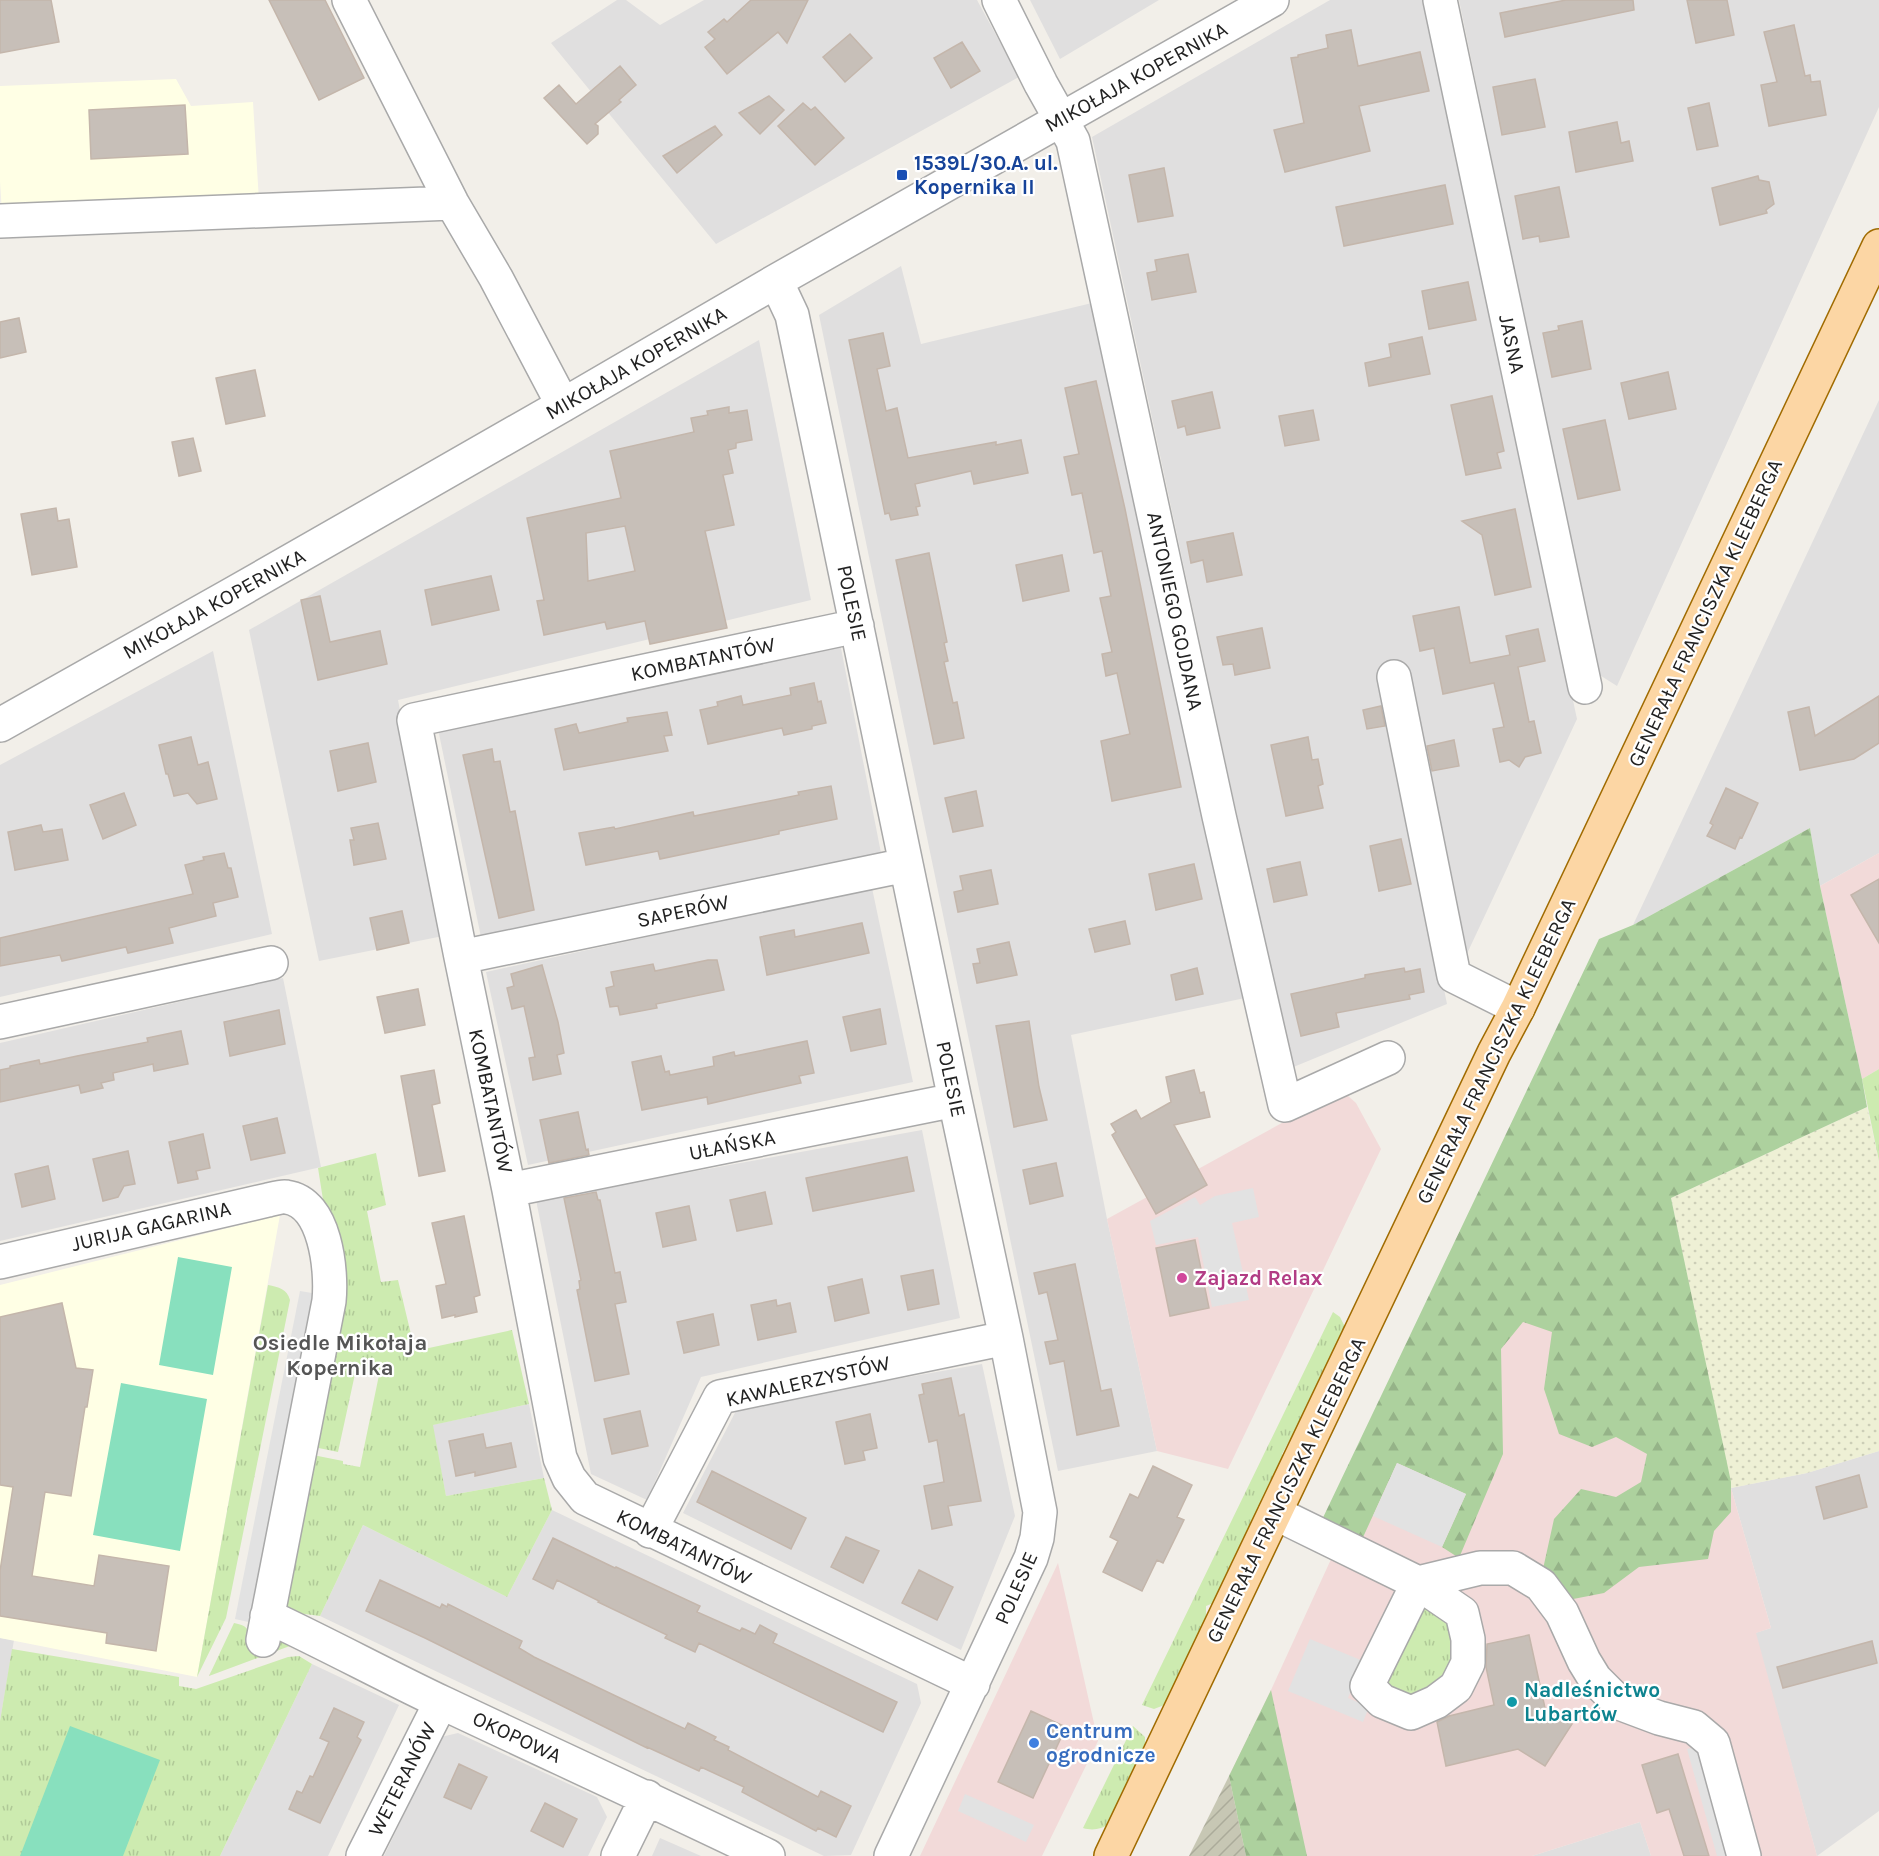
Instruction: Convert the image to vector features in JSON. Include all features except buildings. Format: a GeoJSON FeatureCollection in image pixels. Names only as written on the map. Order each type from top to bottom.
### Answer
{"type":"FeatureCollection","features":[{"type":"Feature","properties":{"kind":"main road","name":"GENERAŁA FRANCISZKA KLEEBERGA"},"geometry":{"type":"LineString","coordinates":[[1111,1856],[1518,1008],[1879,246]]}},
{"type":"Feature","properties":{"kind":"street"},"geometry":{"type":"LineString","coordinates":[[349,0],[452,203],[563,405]]}},
{"type":"Feature","properties":{"kind":"street","name":"ANTONIEGO GOJDANA"},"geometry":{"type":"LineString","coordinates":[[999,0],[1072,141],[1285,1105],[1388,1058]]}},
{"type":"Feature","properties":{"kind":"street","name":"MIKOŁAJA KOPERNIKA"},"geometry":{"type":"LineString","coordinates":[[0,725],[563,405],[776,280],[1272,0]]}},
{"type":"Feature","properties":{"kind":"street","name":"JASNA"},"geometry":{"type":"LineString","coordinates":[[1440,0],[1585,687]]}},
{"type":"Feature","properties":{"kind":"street"},"geometry":{"type":"LineString","coordinates":[[0,221],[452,203]]}},
{"type":"Feature","properties":{"kind":"street","name":"POLESIE"},"geometry":{"type":"LineString","coordinates":[[776,280],[792,315],[1006,1338],[1040,1512],[1032,1558],[891,1856]]}},
{"type":"Feature","properties":{"kind":"street","name":"KOMBATANTÓW"},"geometry":{"type":"LineString","coordinates":[[857,626],[414,720],[509,1190],[560,1458],[569,1478],[585,1498],[973,1684]]}},
{"type":"Feature","properties":{"kind":"street"},"geometry":{"type":"LineString","coordinates":[[1394,677],[1454,976],[1518,1008]]}},
{"type":"Feature","properties":{"kind":"street","name":"SAPERÓW"},"geometry":{"type":"LineString","coordinates":[[461,957],[906,864]]}},
{"type":"Feature","properties":{"kind":"street"},"geometry":{"type":"LineString","coordinates":[[0,1022],[271,963]]}},
{"type":"Feature","properties":{"kind":"street","name":"UŁAŃSKA"},"geometry":{"type":"LineString","coordinates":[[509,1190],[955,1100]]}},
{"type":"Feature","properties":{"kind":"street","name":"JURIJA GAGARINA"},"geometry":{"type":"LineString","coordinates":[[0,1262],[286,1197],[302,1203],[313,1213],[320,1228],[331,1280],[329,1301],[265,1628]]}},
{"type":"Feature","properties":{"kind":"street","name":"KAWALERZYSTÓW"},"geometry":{"type":"LineString","coordinates":[[650,1531],[720,1397],[1006,1338]]}},
{"type":"Feature","properties":{"kind":"street"},"geometry":{"type":"LineString","coordinates":[[1275,1513],[1418,1582],[1480,1568],[1513,1568],[1541,1585],[1562,1612],[1584,1661],[1595,1679],[1619,1703],[1659,1718],[1694,1727],[1713,1743],[1744,1856]]}},
{"type":"Feature","properties":{"kind":"street","name":"OKOPOWA"},"geometry":{"type":"LineString","coordinates":[[265,1628],[319,1640],[441,1702],[647,1797],[768,1856]]}},
{"type":"Feature","properties":{"kind":"street","name":"WETERANÓW"},"geometry":{"type":"LineString","coordinates":[[363,1856],[441,1702]]}},
{"type":"Feature","properties":{"kind":"street"},"geometry":{"type":"LineString","coordinates":[[618,1856],[647,1797]]}},
{"type":"Feature","properties":{"kind":"shaded area"},"geometry":{"type":"Polygon","coordinates":[[[617,0],[626,0],[660,25],[704,0],[977,0],[1019,77],[716,244],[551,43],[617,0]]]}},
{"type":"Feature","properties":{"kind":"shaded area"},"geometry":{"type":"Polygon","coordinates":[[[1030,0],[1159,0],[1060,59],[1030,0]]]}},
{"type":"Feature","properties":{"kind":"shaded area"},"geometry":{"type":"Polygon","coordinates":[[[1330,0],[1424,0],[1577,719],[1464,960],[1400,664],[1379,667],[1447,1004],[1291,1068],[1092,137],[1330,0]]]}},
{"type":"Feature","properties":{"kind":"shaded area"},"geometry":{"type":"Polygon","coordinates":[[[1459,0],[1879,0],[1879,107],[1617,686],[1598,674],[1459,0]]]}},
{"type":"Feature","properties":{"kind":"shaded area"},"geometry":{"type":"Polygon","coordinates":[[[176,79],[191,106],[253,102],[259,201],[2,213],[0,86],[176,79]]]}},
{"type":"Feature","properties":{"kind":"shaded area"},"geometry":{"type":"Polygon","coordinates":[[[901,266],[921,344],[1092,303],[1245,998],[1071,1035],[1107,1219],[1157,1451],[1058,1471],[819,315],[901,266]]]}},
{"type":"Feature","properties":{"kind":"shaded area"},"geometry":{"type":"Polygon","coordinates":[[[759,340],[811,600],[398,700],[443,936],[319,961],[249,630],[759,340]]]}},
{"type":"Feature","properties":{"kind":"shaded area"},"geometry":{"type":"Polygon","coordinates":[[[1879,400],[1879,853],[1820,886],[1810,828],[1633,925],[1879,400]]]}},
{"type":"Feature","properties":{"kind":"shaded area"},"geometry":{"type":"Polygon","coordinates":[[[840,643],[881,853],[482,942],[438,729],[840,643]]]}},
{"type":"Feature","properties":{"kind":"shaded area"},"geometry":{"type":"Polygon","coordinates":[[[213,651],[272,934],[0,997],[0,765],[213,651]]]}},
{"type":"Feature","properties":{"kind":"shaded area"},"geometry":{"type":"Polygon","coordinates":[[[1879,853],[1879,1069],[1862,1079],[1820,886],[1879,853]]]}},
{"type":"Feature","properties":{"kind":"shaded area"},"geometry":{"type":"Polygon","coordinates":[[[872,888],[913,1082],[528,1165],[486,972],[872,888]]]}},
{"type":"Feature","properties":{"kind":"shaded area"},"geometry":{"type":"Polygon","coordinates":[[[283,978],[321,1167],[0,1241],[0,1043],[283,978]]]}},
{"type":"Feature","properties":{"kind":"shaded area"},"geometry":{"type":"Polygon","coordinates":[[[1347,1095],[1356,1103],[1381,1149],[1228,1469],[1157,1451],[1107,1219],[1331,1096],[1347,1095]]]}},
{"type":"Feature","properties":{"kind":"shaded area"},"geometry":{"type":"Polygon","coordinates":[[[1867,1107],[1879,1161],[1879,1451],[1807,1473],[1731,1488],[1671,1198],[1867,1107]]]}},
{"type":"Feature","properties":{"kind":"shaded area"},"geometry":{"type":"Polygon","coordinates":[[[922,1130],[960,1318],[701,1377],[647,1500],[591,1474],[536,1200],[922,1130]]]}},
{"type":"Feature","properties":{"kind":"shaded area"},"geometry":{"type":"Polygon","coordinates":[[[1253,1188],[1259,1217],[1232,1223],[1249,1300],[1212,1307],[1198,1237],[1156,1245],[1150,1221],[1195,1197],[1200,1205],[1215,1196],[1253,1188]]]}},
{"type":"Feature","properties":{"kind":"shaded area"},"geometry":{"type":"Polygon","coordinates":[[[280,1215],[197,1677],[0,1638],[0,1285],[280,1215]]]}},
{"type":"Feature","properties":{"kind":"shaded area","name":"Nadleśnictwo Lubartów"},"geometry":{"type":"Polygon","coordinates":[[[1493,1227],[1731,1482],[1771,1628],[1756,1633],[1817,1856],[1651,1856],[1640,1822],[1532,1856],[1246,1856],[1229,1776],[1338,1544],[1493,1227]]]}},
{"type":"Feature","properties":{"kind":"shaded area"},"geometry":{"type":"Polygon","coordinates":[[[300,1291],[318,1294],[253,1623],[235,1619],[300,1291]]]}},
{"type":"Feature","properties":{"kind":"shaded area"},"geometry":{"type":"Polygon","coordinates":[[[982,1364],[1015,1516],[961,1650],[683,1513],[738,1407],[982,1364]]]}},
{"type":"Feature","properties":{"kind":"shaded area"},"geometry":{"type":"Polygon","coordinates":[[[529,1404],[544,1478],[446,1496],[432,1425],[529,1404]]]}},
{"type":"Feature","properties":{"kind":"shaded area"},"geometry":{"type":"Polygon","coordinates":[[[1879,1451],[1879,1811],[1817,1856],[1755,1633],[1771,1628],[1731,1488],[1807,1473],[1879,1451]]]}},
{"type":"Feature","properties":{"kind":"shaded area"},"geometry":{"type":"Polygon","coordinates":[[[1397,1463],[1466,1494],[1442,1547],[1373,1516],[1397,1463]]]}},
{"type":"Feature","properties":{"kind":"shaded area"},"geometry":{"type":"Polygon","coordinates":[[[552,1510],[917,1684],[921,1703],[851,1855],[824,1856],[320,1616],[363,1525],[507,1597],[552,1510]]]}},
{"type":"Feature","properties":{"kind":"shaded area"},"geometry":{"type":"Polygon","coordinates":[[[1058,1563],[1098,1741],[1042,1856],[920,1856],[1058,1563]]]}},
{"type":"Feature","properties":{"kind":"shaded area"},"geometry":{"type":"Polygon","coordinates":[[[0,1638],[14,1640],[0,1721],[0,1638]]]}},
{"type":"Feature","properties":{"kind":"shaded area"},"geometry":{"type":"Polygon","coordinates":[[[1310,1639],[1363,1661],[1348,1698],[1369,1707],[1363,1722],[1288,1691],[1310,1639]]]}},
{"type":"Feature","properties":{"kind":"shaded area"},"geometry":{"type":"Polygon","coordinates":[[[312,1664],[399,1705],[328,1856],[220,1856],[312,1664]]]}},
{"type":"Feature","properties":{"kind":"shaded area"},"geometry":{"type":"Polygon","coordinates":[[[458,1733],[597,1797],[607,1817],[588,1856],[384,1856],[441,1737],[458,1733]]]}},
{"type":"Feature","properties":{"kind":"shaded area"},"geometry":{"type":"Polygon","coordinates":[[[1702,1745],[1734,1856],[1717,1856],[1687,1749],[1702,1745]]]}},
{"type":"Feature","properties":{"kind":"shaded area"},"geometry":{"type":"Polygon","coordinates":[[[1229,1776],[1246,1856],[1189,1856],[1229,1776]]]}},
{"type":"Feature","properties":{"kind":"shaded area"},"geometry":{"type":"Polygon","coordinates":[[[965,1794],[1034,1825],[1026,1842],[958,1811],[965,1794]]]}},
{"type":"Feature","properties":{"kind":"shaded area"},"geometry":{"type":"Polygon","coordinates":[[[1640,1822],[1651,1856],[1532,1856],[1640,1822]]]}},
{"type":"Feature","properties":{"kind":"shaded area"},"geometry":{"type":"Polygon","coordinates":[[[660,1838],[701,1856],[652,1856],[660,1838]]]}},
{"type":"Feature","properties":{"kind":"green space"},"geometry":{"type":"Polygon","coordinates":[[[1810,828],[1820,886],[1867,1107],[1671,1198],[1731,1482],[1731,1512],[1714,1531],[1708,1559],[1639,1567],[1604,1593],[1563,1601],[1543,1569],[1554,1519],[1581,1489],[1616,1497],[1641,1482],[1647,1454],[1616,1437],[1592,1447],[1559,1434],[1544,1389],[1552,1332],[1523,1322],[1501,1349],[1503,1454],[1459,1558],[1442,1547],[1466,1494],[1397,1463],[1359,1546],[1319,1526],[1599,939],[1633,925],[1810,828]]]}},
{"type":"Feature","properties":{"kind":"green space"},"geometry":{"type":"Polygon","coordinates":[[[1879,1069],[1879,1161],[1862,1079],[1879,1069]]]}},
{"type":"Feature","properties":{"kind":"green space"},"geometry":{"type":"Polygon","coordinates":[[[376,1153],[386,1205],[367,1211],[381,1282],[398,1280],[415,1351],[512,1330],[529,1404],[433,1425],[446,1496],[544,1478],[552,1510],[507,1597],[363,1525],[320,1616],[289,1612],[281,1600],[308,1454],[360,1467],[379,1375],[362,1371],[361,1375],[355,1374],[338,1452],[309,1446],[324,1206],[318,1168],[376,1153]]]}},
{"type":"Feature","properties":{"kind":"green space"},"geometry":{"type":"Polygon","coordinates":[[[178,1257],[232,1267],[213,1375],[159,1365],[178,1257]]]}},
{"type":"Feature","properties":{"kind":"green space"},"geometry":{"type":"Polygon","coordinates":[[[268,1285],[282,1289],[290,1300],[226,1618],[197,1677],[268,1285]]]}},
{"type":"Feature","properties":{"kind":"green space"},"geometry":{"type":"Polygon","coordinates":[[[1333,1312],[1340,1317],[1345,1327],[1295,1439],[1290,1439],[1282,1454],[1285,1460],[1215,1604],[1206,1606],[1208,1621],[1167,1704],[1154,1709],[1142,1705],[1333,1312]]]}},
{"type":"Feature","properties":{"kind":"green space"},"geometry":{"type":"Polygon","coordinates":[[[121,1383],[207,1399],[180,1551],[93,1535],[121,1383]]]}},
{"type":"Feature","properties":{"kind":"green space"},"geometry":{"type":"Polygon","coordinates":[[[1432,1604],[1452,1617],[1453,1662],[1431,1688],[1408,1699],[1388,1690],[1386,1680],[1420,1610],[1432,1604]]]}},
{"type":"Feature","properties":{"kind":"green space"},"geometry":{"type":"Polygon","coordinates":[[[234,1623],[247,1629],[248,1649],[267,1653],[274,1644],[283,1639],[298,1643],[209,1676],[234,1623]]]}},
{"type":"Feature","properties":{"kind":"green space"},"geometry":{"type":"Polygon","coordinates":[[[12,1649],[179,1677],[179,1686],[196,1689],[288,1657],[299,1656],[312,1664],[220,1856],[0,1856],[0,1721],[12,1649]]]}},
{"type":"Feature","properties":{"kind":"green space"},"geometry":{"type":"Polygon","coordinates":[[[1271,1690],[1307,1856],[1246,1856],[1229,1776],[1271,1690]]]}},
{"type":"Feature","properties":{"kind":"green space"},"geometry":{"type":"Polygon","coordinates":[[[70,1726],[160,1760],[123,1856],[20,1856],[70,1726]]]}},
{"type":"Feature","properties":{"kind":"green space"},"geometry":{"type":"Polygon","coordinates":[[[1133,1726],[1145,1737],[1145,1750],[1110,1824],[1097,1829],[1083,1828],[1133,1726]]]}},
{"type":"Feature","properties":{"kind":"place","name":"1539L/30.A. ul. Kopernika II"},"geometry":{"type":"Point","coordinates":[902,175]}},
{"type":"Feature","properties":{"kind":"place","name":"Zajazd Relax"},"geometry":{"type":"Point","coordinates":[1182,1278]}},
{"type":"Feature","properties":{"kind":"place","name":"Nadleśnictwo Lubartów"},"geometry":{"type":"Point","coordinates":[1512,1702]}},
{"type":"Feature","properties":{"kind":"place","name":"Centrum ogrodnicze"},"geometry":{"type":"Point","coordinates":[1034,1743]}},
{"type":"Feature","properties":{"kind":"district","name":"Osiedle Mikołaja Kopernika"},"geometry":{"type":"Point","coordinates":[340,1356]}}]}
